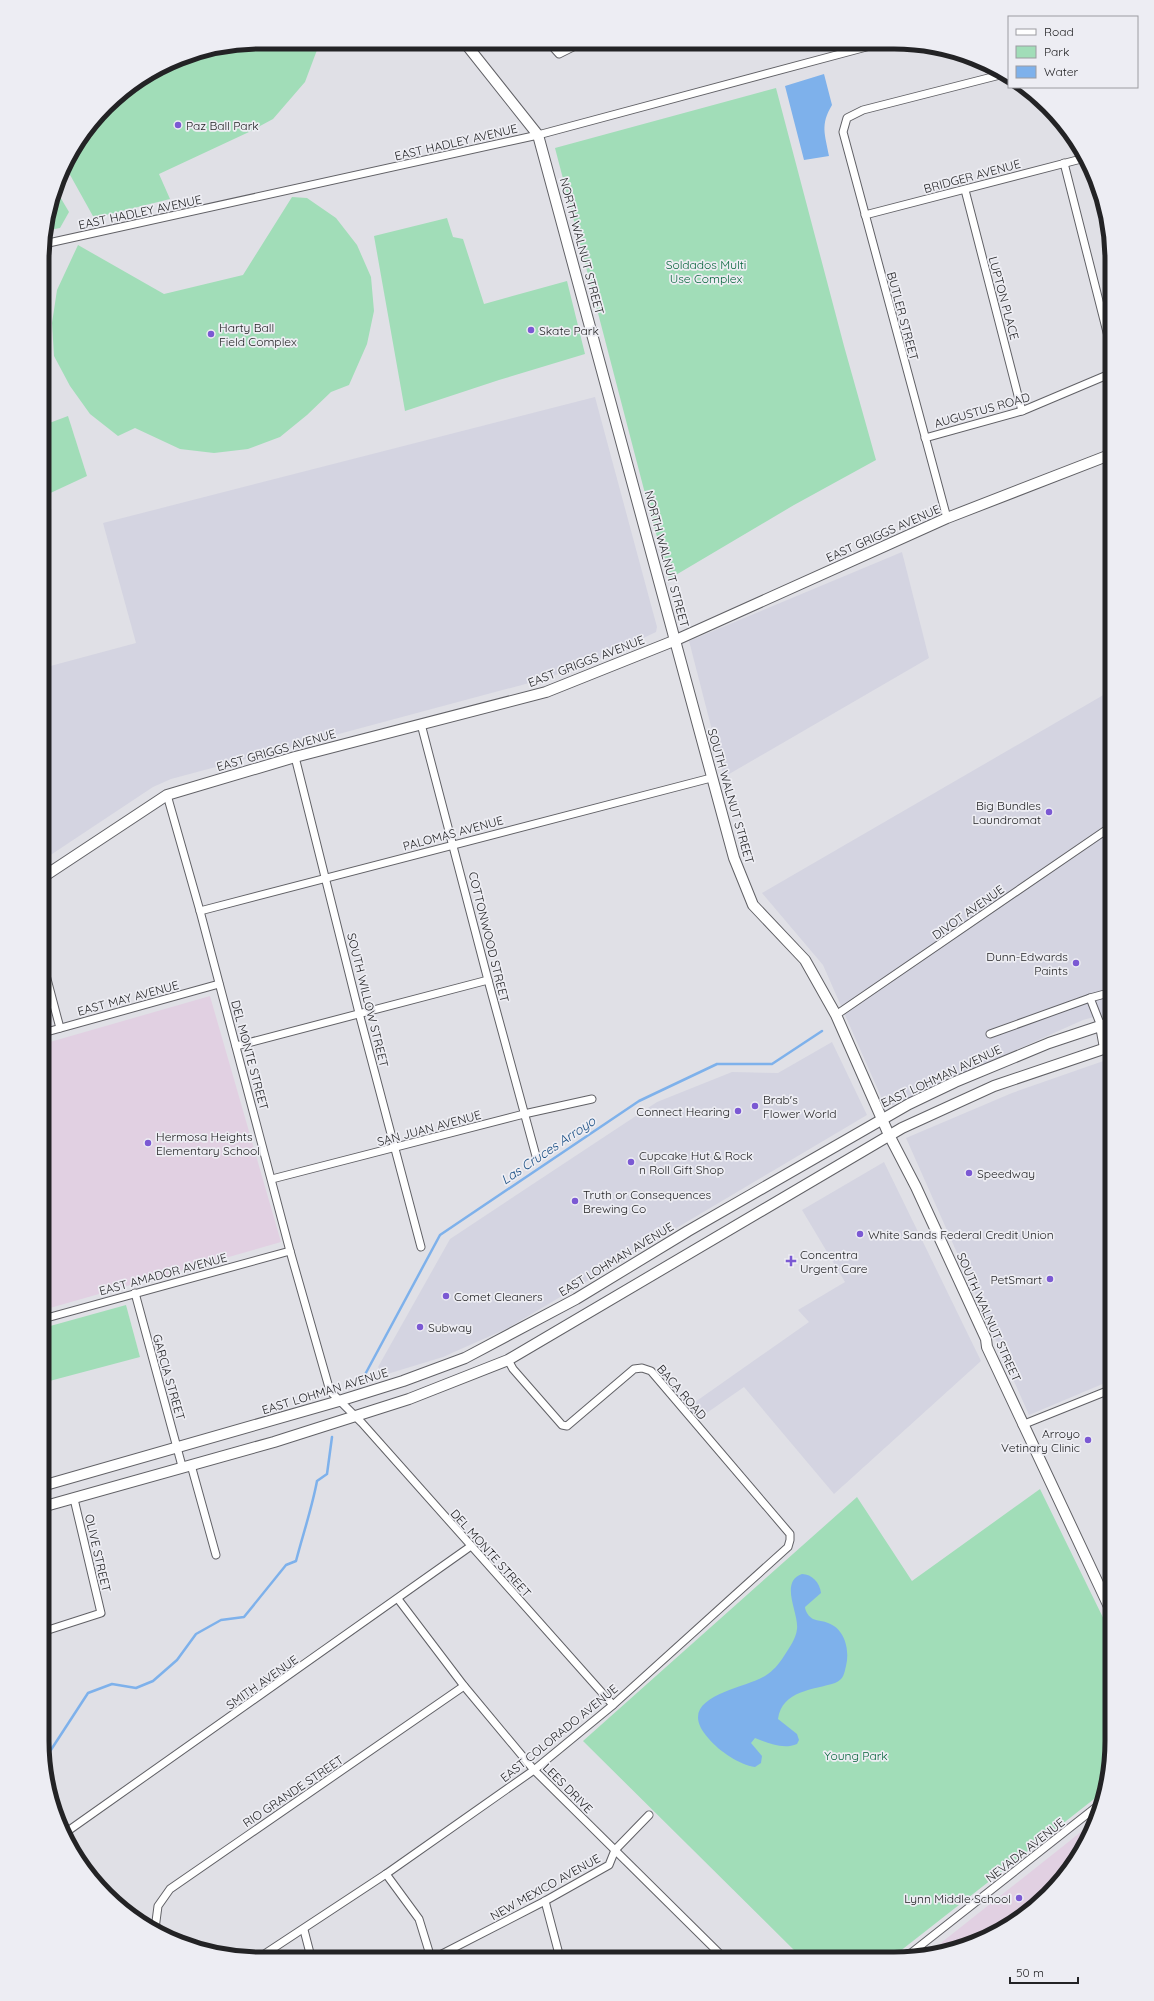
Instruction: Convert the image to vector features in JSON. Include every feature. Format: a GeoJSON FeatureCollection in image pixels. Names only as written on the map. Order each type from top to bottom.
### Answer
{"type":"FeatureCollection","features":[{"type":"Feature","properties":{"kind":"street","name":"NORTH WALNUT STREET"},"geometry":{"type":"LineString","coordinates":[[469,49],[538,135],[676,640]]}},
{"type":"Feature","properties":{"kind":"street"},"geometry":{"type":"LineString","coordinates":[[554,49],[559,54],[569,49]]}},
{"type":"Feature","properties":{"kind":"street","name":"EAST HADLEY AVENUE"},"geometry":{"type":"LineString","coordinates":[[49,243],[538,135],[859,49]]}},
{"type":"Feature","properties":{"kind":"street","name":"BUTLER STREET"},"geometry":{"type":"LineString","coordinates":[[947,518],[843,132],[847,118],[863,110],[997,76]]}},
{"type":"Feature","properties":{"kind":"street","name":"BRIDGER AVENUE"},"geometry":{"type":"LineString","coordinates":[[865,215],[1079,159]]}},
{"type":"Feature","properties":{"kind":"street"},"geometry":{"type":"LineString","coordinates":[[1064,163],[1105,324]]}},
{"type":"Feature","properties":{"kind":"street","name":"LUPTON PLACE"},"geometry":{"type":"LineString","coordinates":[[965,190],[1022,411]]}},
{"type":"Feature","properties":{"kind":"street","name":"AUGUSTUS ROAD"},"geometry":{"type":"LineString","coordinates":[[925,438],[1022,411],[1105,376]]}},
{"type":"Feature","properties":{"kind":"street","name":"EAST GRIGGS AVENUE"},"geometry":{"type":"LineString","coordinates":[[49,873],[167,795],[295,757],[546,692],[676,640],[947,518],[1105,457]]}},
{"type":"Feature","properties":{"kind":"street","name":"SOUTH WALNUT STREET"},"geometry":{"type":"LineString","coordinates":[[676,640],[711,778],[734,858],[754,905],[805,960],[836,1015],[888,1135],[916,1187],[986,1339],[988,1347],[1022,1424],[1105,1599]]}},
{"type":"Feature","properties":{"kind":"street","name":"COTTONWOOD STREET"},"geometry":{"type":"LineString","coordinates":[[421,724],[536,1156]]}},
{"type":"Feature","properties":{"kind":"street","name":"SOUTH WILLOW STREET"},"geometry":{"type":"LineString","coordinates":[[295,757],[359,1013],[396,1148],[420,1247]]}},
{"type":"Feature","properties":{"kind":"street","name":"PALOMAS AVENUE"},"geometry":{"type":"LineString","coordinates":[[200,911],[711,778]]}},
{"type":"Feature","properties":{"kind":"street","name":"DEL MONTE STREET"},"geometry":{"type":"LineString","coordinates":[[167,795],[200,911],[290,1251],[330,1391],[352,1415],[362,1423],[613,1705]]}},
{"type":"Feature","properties":{"kind":"street","name":"DIVOT AVENUE"},"geometry":{"type":"LineString","coordinates":[[836,1015],[1105,831]]}},
{"type":"Feature","properties":{"kind":"street"},"geometry":{"type":"LineString","coordinates":[[236,1046],[488,980]]}},
{"type":"Feature","properties":{"kind":"street","name":"EAST MAY AVENUE"},"geometry":{"type":"LineString","coordinates":[[49,1031],[219,984]]}},
{"type":"Feature","properties":{"kind":"street"},"geometry":{"type":"LineString","coordinates":[[49,987],[60,1028]]}},
{"type":"Feature","properties":{"kind":"street"},"geometry":{"type":"LineString","coordinates":[[990,1034],[1105,994]]}},
{"type":"Feature","properties":{"kind":"street"},"geometry":{"type":"LineString","coordinates":[[1090,998],[1105,1038]]}},
{"type":"Feature","properties":{"kind":"street","name":"EAST LOHMAN AVENUE"},"geometry":{"type":"LineString","coordinates":[[49,1484],[339,1401],[403,1381],[465,1358],[530,1324],[771,1184],[881,1118],[985,1069],[1048,1043],[1105,1025]]}},
{"type":"Feature","properties":{"kind":"street"},"geometry":{"type":"LineString","coordinates":[[49,1505],[274,1442],[352,1415],[409,1399],[508,1360],[888,1135],[994,1086],[1105,1048]]}},
{"type":"Feature","properties":{"kind":"street"},"geometry":{"type":"LineString","coordinates":[[985,1069],[994,1086]]}},
{"type":"Feature","properties":{"kind":"street","name":"SAN JUAN AVENUE"},"geometry":{"type":"LineString","coordinates":[[272,1179],[524,1114],[592,1099]]}},
{"type":"Feature","properties":{"kind":"street","name":"EAST AMADOR AVENUE"},"geometry":{"type":"LineString","coordinates":[[49,1317],[290,1251]]}},
{"type":"Feature","properties":{"kind":"street","name":"GARCIA STREET"},"geometry":{"type":"LineString","coordinates":[[135,1293],[178,1448],[186,1466],[216,1554]]}},
{"type":"Feature","properties":{"kind":"street","name":"BACA ROAD"},"geometry":{"type":"LineString","coordinates":[[508,1360],[513,1369],[562,1425],[567,1426],[634,1369],[642,1368],[651,1371],[790,1534],[790,1540]]}},
{"type":"Feature","properties":{"kind":"street"},"geometry":{"type":"LineString","coordinates":[[1022,1424],[1105,1392]]}},
{"type":"Feature","properties":{"kind":"street","name":"OLIVE STREET"},"geometry":{"type":"LineString","coordinates":[[49,1630],[101,1613],[74,1498]]}},
{"type":"Feature","properties":{"kind":"street","name":"EAST COLORADO AVENUE"},"geometry":{"type":"LineString","coordinates":[[268,1952],[304,1930],[386,1874],[534,1770],[613,1705],[788,1547],[790,1540]]}},
{"type":"Feature","properties":{"kind":"street","name":"SMITH AVENUE"},"geometry":{"type":"LineString","coordinates":[[69,1830],[398,1600],[470,1546]]}},
{"type":"Feature","properties":{"kind":"street","name":"LEES DRIVE"},"geometry":{"type":"LineString","coordinates":[[398,1600],[464,1686],[534,1770],[719,1952]]}},
{"type":"Feature","properties":{"kind":"street","name":"RIO GRANDE STREET"},"geometry":{"type":"LineString","coordinates":[[156,1924],[158,1906],[170,1888],[464,1686]]}},
{"type":"Feature","properties":{"kind":"street","name":"NEVADA AVENUE"},"geometry":{"type":"LineString","coordinates":[[913,1951],[1094,1809]]}},
{"type":"Feature","properties":{"kind":"street","name":"NEW MEXICO AVENUE"},"geometry":{"type":"LineString","coordinates":[[446,1952],[544,1901],[609,1865],[615,1850],[649,1815]]}},
{"type":"Feature","properties":{"kind":"street"},"geometry":{"type":"LineString","coordinates":[[386,1874],[419,1919],[429,1952]]}},
{"type":"Feature","properties":{"kind":"street"},"geometry":{"type":"LineString","coordinates":[[544,1901],[558,1952]]}},
{"type":"Feature","properties":{"kind":"street"},"geometry":{"type":"LineString","coordinates":[[304,1930],[310,1952]]}},
{"type":"Feature","properties":{"kind":"shaded area"},"geometry":{"type":"Polygon","coordinates":[[[595,397],[657,627],[656,632],[597,660],[544,679],[171,779],[153,787],[49,856],[49,666],[136,643],[103,523],[595,397]]]}},
{"type":"Feature","properties":{"kind":"shaded area"},"geometry":{"type":"Polygon","coordinates":[[[902,552],[929,658],[724,777],[689,641],[902,552]]]}},
{"type":"Feature","properties":{"kind":"shaded area"},"geometry":{"type":"Polygon","coordinates":[[[1105,694],[1105,1014],[1083,1020],[886,1108],[823,965],[762,893],[1105,694]]]}},
{"type":"Feature","properties":{"kind":"shaded area","name":"Hermosa Heights Elementary School"},"geometry":{"type":"Polygon","coordinates":[[[210,996],[281,1242],[49,1308],[49,1042],[210,996]]]}},
{"type":"Feature","properties":{"kind":"shaded area"},"geometry":{"type":"Polygon","coordinates":[[[832,1042],[867,1115],[508,1328],[443,1357],[384,1375],[378,1367],[450,1239],[657,1102],[732,1072],[778,1073],[832,1042]]]}},
{"type":"Feature","properties":{"kind":"shaded area"},"geometry":{"type":"Polygon","coordinates":[[[1105,1060],[1105,1383],[1029,1415],[906,1138],[1012,1093],[1105,1060]]]}},
{"type":"Feature","properties":{"kind":"shaded area"},"geometry":{"type":"Polygon","coordinates":[[[884,1162],[981,1361],[834,1494],[744,1387],[698,1419],[688,1407],[809,1322],[798,1310],[845,1282],[802,1210],[884,1162]]]}},
{"type":"Feature","properties":{"kind":"shaded area","name":"Lynn Middle School"},"geometry":{"type":"Polygon","coordinates":[[[1086,1828],[1077,1846],[1053,1880],[1033,1900],[999,1924],[975,1936],[934,1948],[1086,1828]]]}},
{"type":"Feature","properties":{"kind":"green space","name":"Paz Ball Park"},"geometry":{"type":"Polygon","coordinates":[[[246,49],[317,49],[305,82],[273,119],[249,132],[159,174],[170,199],[94,218],[68,172],[77,155],[101,121],[121,101],[155,77],[179,65],[206,56],[246,49]]]}},
{"type":"Feature","properties":{"kind":"green space","name":"Soldados Multi Use Complex"},"geometry":{"type":"Polygon","coordinates":[[[776,88],[844,346],[876,460],[794,505],[669,579],[648,505],[555,148],[776,88]]]}},
{"type":"Feature","properties":{"kind":"green space"},"geometry":{"type":"Polygon","coordinates":[[[59,195],[69,212],[60,228],[51,230],[59,195]]]}},
{"type":"Feature","properties":{"kind":"green space","name":"Harty Ball Field Complex"},"geometry":{"type":"Polygon","coordinates":[[[292,197],[307,198],[336,218],[357,245],[371,277],[374,311],[367,344],[349,385],[331,392],[307,415],[280,437],[248,449],[214,453],[180,449],[135,428],[118,436],[90,414],[70,386],[54,356],[52,323],[57,290],[78,245],[164,294],[243,275],[292,197]]]}},
{"type":"Feature","properties":{"kind":"green space"},"geometry":{"type":"Polygon","coordinates":[[[447,218],[453,237],[463,239],[484,304],[567,281],[585,354],[405,411],[374,236],[447,218]]]}},
{"type":"Feature","properties":{"kind":"green space"},"geometry":{"type":"Polygon","coordinates":[[[68,416],[87,476],[49,494],[49,423],[68,416]]]}},
{"type":"Feature","properties":{"kind":"green space"},"geometry":{"type":"Polygon","coordinates":[[[126,1305],[140,1357],[49,1381],[49,1326],[126,1305]]]}},
{"type":"Feature","properties":{"kind":"green space","name":"Young Park"},"geometry":{"type":"Polygon","coordinates":[[[1040,1489],[1105,1622],[1105,1755],[1098,1796],[899,1952],[796,1952],[583,1741],[857,1497],[912,1581],[1040,1489]]]}},
{"type":"Feature","properties":{"kind":"water"},"geometry":{"type":"Polygon","coordinates":[[[824,74],[832,105],[826,118],[824,130],[829,156],[804,160],[785,86],[824,74]]]}},
{"type":"Feature","properties":{"kind":"water"},"geometry":{"type":"Polygon","coordinates":[[[802,1574],[806,1574],[815,1580],[821,1593],[805,1607],[808,1614],[813,1619],[826,1622],[834,1626],[839,1630],[845,1641],[847,1647],[847,1660],[845,1671],[842,1678],[835,1683],[800,1693],[786,1702],[781,1709],[778,1719],[797,1734],[799,1740],[797,1744],[792,1746],[781,1746],[770,1744],[755,1738],[751,1743],[762,1756],[761,1763],[755,1767],[749,1766],[730,1757],[713,1744],[700,1725],[698,1713],[704,1704],[714,1697],[765,1676],[780,1662],[792,1643],[797,1629],[791,1591],[795,1578],[802,1574]]]}},
{"type":"Feature","properties":{"kind":"waterway","name":"Las Cruces Arroyo"},"geometry":{"type":"LineString","coordinates":[[361,1382],[440,1235],[639,1101],[717,1064],[772,1064],[822,1031]]}},
{"type":"Feature","properties":{"kind":"waterway","name":"Las Cruces Arroyo"},"geometry":{"type":"LineString","coordinates":[[49,1753],[88,1693],[112,1684],[136,1688],[153,1681],[177,1660],[196,1634],[221,1620],[244,1617],[286,1565],[296,1561],[317,1481],[327,1474],[332,1437]]}},
{"type":"Feature","properties":{"kind":"place","name":"Paz Ball Park"},"geometry":{"type":"Point","coordinates":[178,125]}},
{"type":"Feature","properties":{"kind":"place","name":"Skate Park"},"geometry":{"type":"Point","coordinates":[531,330]}},
{"type":"Feature","properties":{"kind":"place","name":"Harty Ball Field Complex"},"geometry":{"type":"Point","coordinates":[211,334]}},
{"type":"Feature","properties":{"kind":"place","name":"Big Bundles Laundromat"},"geometry":{"type":"Point","coordinates":[1049,812]}},
{"type":"Feature","properties":{"kind":"place","name":"Dunn-Edwards Paints"},"geometry":{"type":"Point","coordinates":[1076,963]}},
{"type":"Feature","properties":{"kind":"place","name":"Brab's Flower World"},"geometry":{"type":"Point","coordinates":[755,1106]}},
{"type":"Feature","properties":{"kind":"place","name":"Connect Hearing"},"geometry":{"type":"Point","coordinates":[738,1111]}},
{"type":"Feature","properties":{"kind":"place","name":"Hermosa Heights Elementary School"},"geometry":{"type":"Point","coordinates":[148,1143]}},
{"type":"Feature","properties":{"kind":"place","name":"Cupcake Hut & Rock n Roll Gift Shop"},"geometry":{"type":"Point","coordinates":[631,1162]}},
{"type":"Feature","properties":{"kind":"place","name":"Speedway"},"geometry":{"type":"Point","coordinates":[969,1173]}},
{"type":"Feature","properties":{"kind":"place","name":"Truth or Consequences Brewing Co"},"geometry":{"type":"Point","coordinates":[575,1201]}},
{"type":"Feature","properties":{"kind":"place","name":"White Sands Federal Credit Union"},"geometry":{"type":"Point","coordinates":[860,1234]}},
{"type":"Feature","properties":{"kind":"place","name":"Concentra Urgent Care"},"geometry":{"type":"Point","coordinates":[791,1261]}},
{"type":"Feature","properties":{"kind":"place","name":"PetSmart"},"geometry":{"type":"Point","coordinates":[1050,1279]}},
{"type":"Feature","properties":{"kind":"place","name":"Comet Cleaners"},"geometry":{"type":"Point","coordinates":[446,1296]}},
{"type":"Feature","properties":{"kind":"place","name":"Subway"},"geometry":{"type":"Point","coordinates":[420,1327]}},
{"type":"Feature","properties":{"kind":"place","name":"Arroyo Vetinary Clinic"},"geometry":{"type":"Point","coordinates":[1088,1440]}},
{"type":"Feature","properties":{"kind":"place","name":"Lynn Middle School"},"geometry":{"type":"Point","coordinates":[1019,1898]}}]}
